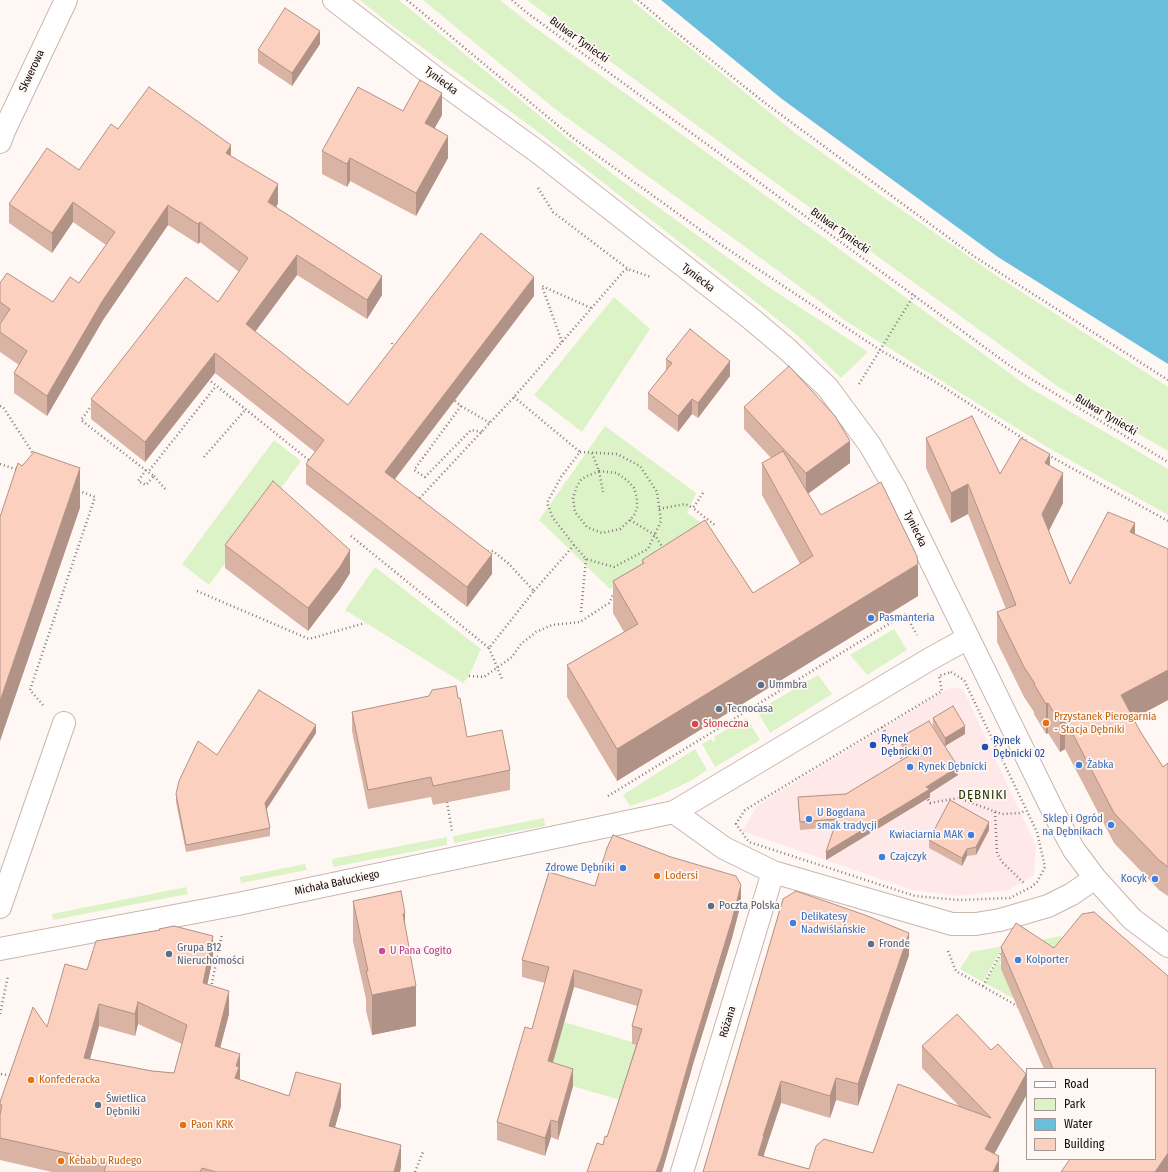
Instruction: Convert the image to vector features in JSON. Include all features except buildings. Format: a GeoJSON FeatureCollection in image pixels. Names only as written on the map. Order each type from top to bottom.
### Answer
{"type":"FeatureCollection","features":[{"type":"Feature","properties":{"kind":"street","name":"Skwerowa"},"geometry":{"type":"LineString","coordinates":[[0,142],[66,0]]}},
{"type":"Feature","properties":{"kind":"street","name":"Tyniecka"},"geometry":{"type":"LineString","coordinates":[[334,0],[437,79],[542,155],[749,317],[787,349],[828,388],[870,445],[896,490],[968,638]]}},
{"type":"Feature","properties":{"kind":"street"},"geometry":{"type":"LineString","coordinates":[[1095,878],[1072,894],[1048,906],[1000,920],[976,924],[952,924],[773,872],[724,848],[674,812],[930,659],[968,638],[1055,815],[1074,850],[1095,878],[1132,919],[1168,946]]}},
{"type":"Feature","properties":{"kind":"street"},"geometry":{"type":"LineString","coordinates":[[0,906],[64,723]]}},
{"type":"Feature","properties":{"kind":"street","name":"Michała Bałuckiego"},"geometry":{"type":"LineString","coordinates":[[0,949],[238,904],[674,812]]}},
{"type":"Feature","properties":{"kind":"street","name":"Różana"},"geometry":{"type":"LineString","coordinates":[[682,1172],[773,872]]}},
{"type":"Feature","properties":{"kind":"path"},"geometry":{"type":"LineString","coordinates":[[407,0],[573,138],[720,244],[880,350],[934,381],[1033,445]]}},
{"type":"Feature","properties":{"kind":"path","name":"Bulwar Tyniecki"},"geometry":{"type":"LineString","coordinates":[[512,0],[526,12],[914,294],[1013,368],[1168,462]]}},
{"type":"Feature","properties":{"kind":"path"},"geometry":{"type":"LineString","coordinates":[[638,0],[764,103],[975,257],[1168,380]]}},
{"type":"Feature","properties":{"kind":"path"},"geometry":{"type":"LineString","coordinates":[[422,507],[416,502],[514,397],[623,272],[628,269]]}},
{"type":"Feature","properties":{"kind":"path"},"geometry":{"type":"LineString","coordinates":[[562,342],[542,286],[591,308]]}},
{"type":"Feature","properties":{"kind":"path"},"geometry":{"type":"LineString","coordinates":[[857,386],[914,294]]}},
{"type":"Feature","properties":{"kind":"path"},"geometry":{"type":"LineString","coordinates":[[392,343],[396,354]]}},
{"type":"Feature","properties":{"kind":"path"},"geometry":{"type":"LineString","coordinates":[[207,378],[312,463]]}},
{"type":"Feature","properties":{"kind":"path"},"geometry":{"type":"LineString","coordinates":[[154,476],[146,485],[138,481],[216,386]]}},
{"type":"Feature","properties":{"kind":"path"},"geometry":{"type":"LineString","coordinates":[[514,397],[580,452],[617,454],[640,466],[658,492],[661,521],[648,549],[614,567],[586,559],[554,518],[547,503],[561,477],[580,452]]}},
{"type":"Feature","properties":{"kind":"path"},"geometry":{"type":"LineString","coordinates":[[455,401],[490,423]]}},
{"type":"Feature","properties":{"kind":"path"},"geometry":{"type":"LineString","coordinates":[[95,402],[81,420],[154,476],[166,490]]}},
{"type":"Feature","properties":{"kind":"path"},"geometry":{"type":"LineString","coordinates":[[0,406],[35,456]]}},
{"type":"Feature","properties":{"kind":"path"},"geometry":{"type":"LineString","coordinates":[[461,406],[414,470],[424,477],[472,430],[482,432]]}},
{"type":"Feature","properties":{"kind":"path"},"geometry":{"type":"LineString","coordinates":[[204,457],[246,409]]}},
{"type":"Feature","properties":{"kind":"path"},"geometry":{"type":"LineString","coordinates":[[592,453],[599,471],[604,492]]}},
{"type":"Feature","properties":{"kind":"path"},"geometry":{"type":"LineString","coordinates":[[1046,454],[1168,521]]}},
{"type":"Feature","properties":{"kind":"path"},"geometry":{"type":"LineString","coordinates":[[0,464],[22,471]]}},
{"type":"Feature","properties":{"kind":"path"},"geometry":{"type":"LineString","coordinates":[[599,471],[617,473],[628,481],[634,488],[637,498],[635,514],[630,520],[620,529],[602,533],[587,527],[575,512],[572,498],[577,486],[585,477],[599,471]]}},
{"type":"Feature","properties":{"kind":"path"},"geometry":{"type":"LineString","coordinates":[[44,706],[30,690],[95,496],[73,489]]}},
{"type":"Feature","properties":{"kind":"path"},"geometry":{"type":"LineString","coordinates":[[693,508],[703,493]]}},
{"type":"Feature","properties":{"kind":"path"},"geometry":{"type":"LineString","coordinates":[[660,509],[685,504],[693,508],[716,526]]}},
{"type":"Feature","properties":{"kind":"path"},"geometry":{"type":"LineString","coordinates":[[630,520],[655,535],[663,548]]}},
{"type":"Feature","properties":{"kind":"path"},"geometry":{"type":"LineString","coordinates":[[351,536],[489,648],[502,679]]}},
{"type":"Feature","properties":{"kind":"path"},"geometry":{"type":"LineString","coordinates":[[489,648],[534,590],[574,545]]}},
{"type":"Feature","properties":{"kind":"path"},"geometry":{"type":"LineString","coordinates":[[663,548],[668,547]]}},
{"type":"Feature","properties":{"kind":"path"},"geometry":{"type":"LineString","coordinates":[[661,554],[663,548]]}},
{"type":"Feature","properties":{"kind":"path"},"geometry":{"type":"LineString","coordinates":[[482,552],[493,551],[509,564],[534,590]]}},
{"type":"Feature","properties":{"kind":"path"},"geometry":{"type":"LineString","coordinates":[[581,612],[586,559]]}},
{"type":"Feature","properties":{"kind":"path"},"geometry":{"type":"LineString","coordinates":[[468,676],[484,676],[497,668],[512,657],[521,644],[536,632],[552,625],[580,622],[609,603],[617,587]]}},
{"type":"Feature","properties":{"kind":"path"},"geometry":{"type":"LineString","coordinates":[[197,591],[309,639],[365,622]]}},
{"type":"Feature","properties":{"kind":"path"},"geometry":{"type":"LineString","coordinates":[[605,797],[905,614],[921,642]]}},
{"type":"Feature","properties":{"kind":"path"},"geometry":{"type":"LineString","coordinates":[[951,672],[964,680],[1037,832],[1045,867],[1037,882],[1031,887],[1010,898],[959,900],[914,896],[749,842],[736,824],[745,810],[882,727],[942,691],[939,676],[951,672]]}},
{"type":"Feature","properties":{"kind":"path"},"geometry":{"type":"LineString","coordinates":[[882,727],[905,762]]}},
{"type":"Feature","properties":{"kind":"path"},"geometry":{"type":"LineString","coordinates":[[926,796],[930,803],[958,798],[1002,814],[1020,813],[1026,810]]}},
{"type":"Feature","properties":{"kind":"path"},"geometry":{"type":"LineString","coordinates":[[446,802],[452,828]]}},
{"type":"Feature","properties":{"kind":"path"},"geometry":{"type":"LineString","coordinates":[[995,812],[997,853],[1002,862],[1022,882],[1031,887]]}},
{"type":"Feature","properties":{"kind":"path"},"geometry":{"type":"LineString","coordinates":[[446,834],[453,833]]}},
{"type":"Feature","properties":{"kind":"path"},"geometry":{"type":"LineString","coordinates":[[210,991],[222,932]]}},
{"type":"Feature","properties":{"kind":"path"},"geometry":{"type":"LineString","coordinates":[[983,986],[1005,946]]}},
{"type":"Feature","properties":{"kind":"path"},"geometry":{"type":"LineString","coordinates":[[948,952],[956,971],[1020,1008],[1025,1002]]}},
{"type":"Feature","properties":{"kind":"path"},"geometry":{"type":"LineString","coordinates":[[0,1074],[17,1077]]}},
{"type":"Feature","properties":{"kind":"path"},"geometry":{"type":"LineString","coordinates":[[415,1172],[423,1152]]}},
{"type":"Feature","properties":{"kind":"shaded area","name":"Rynek Dębnicki"},"geometry":{"type":"Polygon","coordinates":[[[951,687],[963,689],[1036,846],[1034,875],[1009,890],[959,896],[912,890],[742,831],[758,805],[951,687]]]}},
{"type":"Feature","properties":{"kind":"green space"},"geometry":{"type":"Polygon","coordinates":[[[360,0],[399,0],[573,143],[618,178],[767,286],[868,352],[841,378],[798,336],[727,279],[533,128],[387,22],[360,0]]]}},
{"type":"Feature","properties":{"kind":"green space"},"geometry":{"type":"Polygon","coordinates":[[[423,0],[500,0],[530,24],[1030,388],[1168,469],[1168,515],[1047,447],[846,321],[555,109],[423,0]]]}},
{"type":"Feature","properties":{"kind":"green space"},"geometry":{"type":"Polygon","coordinates":[[[527,0],[631,0],[795,133],[879,194],[994,274],[1168,387],[1168,451],[1060,388],[744,160],[527,0]]]}},
{"type":"Feature","properties":{"kind":"green space"},"geometry":{"type":"Polygon","coordinates":[[[614,297],[650,329],[582,432],[534,395],[614,297]]]}},
{"type":"Feature","properties":{"kind":"green space"},"geometry":{"type":"Polygon","coordinates":[[[605,426],[696,493],[687,513],[712,530],[610,589],[539,520],[605,426]]]}},
{"type":"Feature","properties":{"kind":"green space"},"geometry":{"type":"Polygon","coordinates":[[[274,440],[301,461],[209,585],[182,564],[274,440]]]}},
{"type":"Feature","properties":{"kind":"green space"},"geometry":{"type":"Polygon","coordinates":[[[375,567],[481,649],[469,676],[463,683],[345,610],[375,567]]]}},
{"type":"Feature","properties":{"kind":"green space"},"geometry":{"type":"Polygon","coordinates":[[[894,629],[907,650],[867,675],[850,655],[894,629]]]}},
{"type":"Feature","properties":{"kind":"green space"},"geometry":{"type":"Polygon","coordinates":[[[818,675],[832,694],[770,733],[757,711],[818,675]]]}},
{"type":"Feature","properties":{"kind":"green space"},"geometry":{"type":"Polygon","coordinates":[[[747,718],[760,740],[715,767],[702,744],[711,739],[713,742],[715,740],[714,737],[747,718]]]}},
{"type":"Feature","properties":{"kind":"green space"},"geometry":{"type":"Polygon","coordinates":[[[695,749],[707,770],[692,780],[659,796],[630,806],[623,795],[695,749]]]}},
{"type":"Feature","properties":{"kind":"green space"},"geometry":{"type":"Polygon","coordinates":[[[544,818],[545,826],[454,843],[453,836],[544,818]]]}},
{"type":"Feature","properties":{"kind":"green space"},"geometry":{"type":"Polygon","coordinates":[[[447,837],[447,845],[333,867],[332,859],[447,837]]]}},
{"type":"Feature","properties":{"kind":"green space"},"geometry":{"type":"Polygon","coordinates":[[[305,864],[307,870],[241,883],[240,877],[305,864]]]}},
{"type":"Feature","properties":{"kind":"green space"},"geometry":{"type":"Polygon","coordinates":[[[186,887],[188,894],[53,920],[52,914],[186,887]]]}},
{"type":"Feature","properties":{"kind":"green space"},"geometry":{"type":"Polygon","coordinates":[[[1061,936],[1067,946],[1020,1002],[985,983],[1005,948],[1008,950],[999,964],[1014,974],[1025,943],[1061,936]]]}},
{"type":"Feature","properties":{"kind":"green space"},"geometry":{"type":"Polygon","coordinates":[[[1003,946],[983,982],[960,969],[971,952],[1003,946]]]}},
{"type":"Feature","properties":{"kind":"green space"},"geometry":{"type":"Polygon","coordinates":[[[564,1022],[632,1042],[632,1044],[642,1047],[624,1101],[548,1079],[564,1022]]]}},
{"type":"Feature","properties":{"kind":"water"},"geometry":{"type":"Polygon","coordinates":[[[661,0],[1168,0],[1168,364],[998,257],[782,99],[661,0]]]}},
{"type":"Feature","properties":{"kind":"place","name":"Pasmanteria"},"geometry":{"type":"Point","coordinates":[871,618]}},
{"type":"Feature","properties":{"kind":"place","name":"Ummbra"},"geometry":{"type":"Point","coordinates":[761,685]}},
{"type":"Feature","properties":{"kind":"place","name":"Tecnocasa"},"geometry":{"type":"Point","coordinates":[719,709]}},
{"type":"Feature","properties":{"kind":"place","name":"Przystanek Pierogarnia - Stacja Dębniki"},"geometry":{"type":"Point","coordinates":[1046,723]}},
{"type":"Feature","properties":{"kind":"place","name":"Słoneczna"},"geometry":{"type":"Point","coordinates":[695,724]}},
{"type":"Feature","properties":{"kind":"place","name":"Rynek Dębnicki 01"},"geometry":{"type":"Point","coordinates":[873,745]}},
{"type":"Feature","properties":{"kind":"place","name":"Rynek Dębnicki 02"},"geometry":{"type":"Point","coordinates":[985,747]}},
{"type":"Feature","properties":{"kind":"place","name":"Żabka"},"geometry":{"type":"Point","coordinates":[1079,765]}},
{"type":"Feature","properties":{"kind":"place","name":"Rynek Dębnicki"},"geometry":{"type":"Point","coordinates":[910,767]}},
{"type":"Feature","properties":{"kind":"place","name":"U Bogdana smak tradycji"},"geometry":{"type":"Point","coordinates":[809,819]}},
{"type":"Feature","properties":{"kind":"place","name":"Sklep i Ogród na Dębnikach"},"geometry":{"type":"Point","coordinates":[1111,825]}},
{"type":"Feature","properties":{"kind":"place","name":"Kwiaciarnia MAK"},"geometry":{"type":"Point","coordinates":[971,835]}},
{"type":"Feature","properties":{"kind":"place","name":"Czajczyk"},"geometry":{"type":"Point","coordinates":[882,857]}},
{"type":"Feature","properties":{"kind":"place","name":"Zdrowe Dębniki"},"geometry":{"type":"Point","coordinates":[623,868]}},
{"type":"Feature","properties":{"kind":"place","name":"Lodersi"},"geometry":{"type":"Point","coordinates":[657,876]}},
{"type":"Feature","properties":{"kind":"place","name":"Kocyk"},"geometry":{"type":"Point","coordinates":[1155,879]}},
{"type":"Feature","properties":{"kind":"place","name":"Poczta Polska"},"geometry":{"type":"Point","coordinates":[711,906]}},
{"type":"Feature","properties":{"kind":"place","name":"Delikatesy Nadwiślańskie"},"geometry":{"type":"Point","coordinates":[793,923]}},
{"type":"Feature","properties":{"kind":"place","name":"Fronde"},"geometry":{"type":"Point","coordinates":[871,944]}},
{"type":"Feature","properties":{"kind":"place","name":"U Pana Cogito"},"geometry":{"type":"Point","coordinates":[382,951]}},
{"type":"Feature","properties":{"kind":"place","name":"Grupa B12 Nieruchomości"},"geometry":{"type":"Point","coordinates":[169,954]}},
{"type":"Feature","properties":{"kind":"place","name":"Kolporter"},"geometry":{"type":"Point","coordinates":[1018,960]}},
{"type":"Feature","properties":{"kind":"place","name":"Konfederacka"},"geometry":{"type":"Point","coordinates":[31,1080]}},
{"type":"Feature","properties":{"kind":"place","name":"Świetlica Dębniki"},"geometry":{"type":"Point","coordinates":[98,1105]}},
{"type":"Feature","properties":{"kind":"place","name":"Paon KRK"},"geometry":{"type":"Point","coordinates":[183,1125]}},
{"type":"Feature","properties":{"kind":"place","name":"Kebab u Rudego"},"geometry":{"type":"Point","coordinates":[61,1161]}},
{"type":"Feature","properties":{"kind":"district","name":"DĘBNIKI"},"geometry":{"type":"Point","coordinates":[983,795]}}]}
